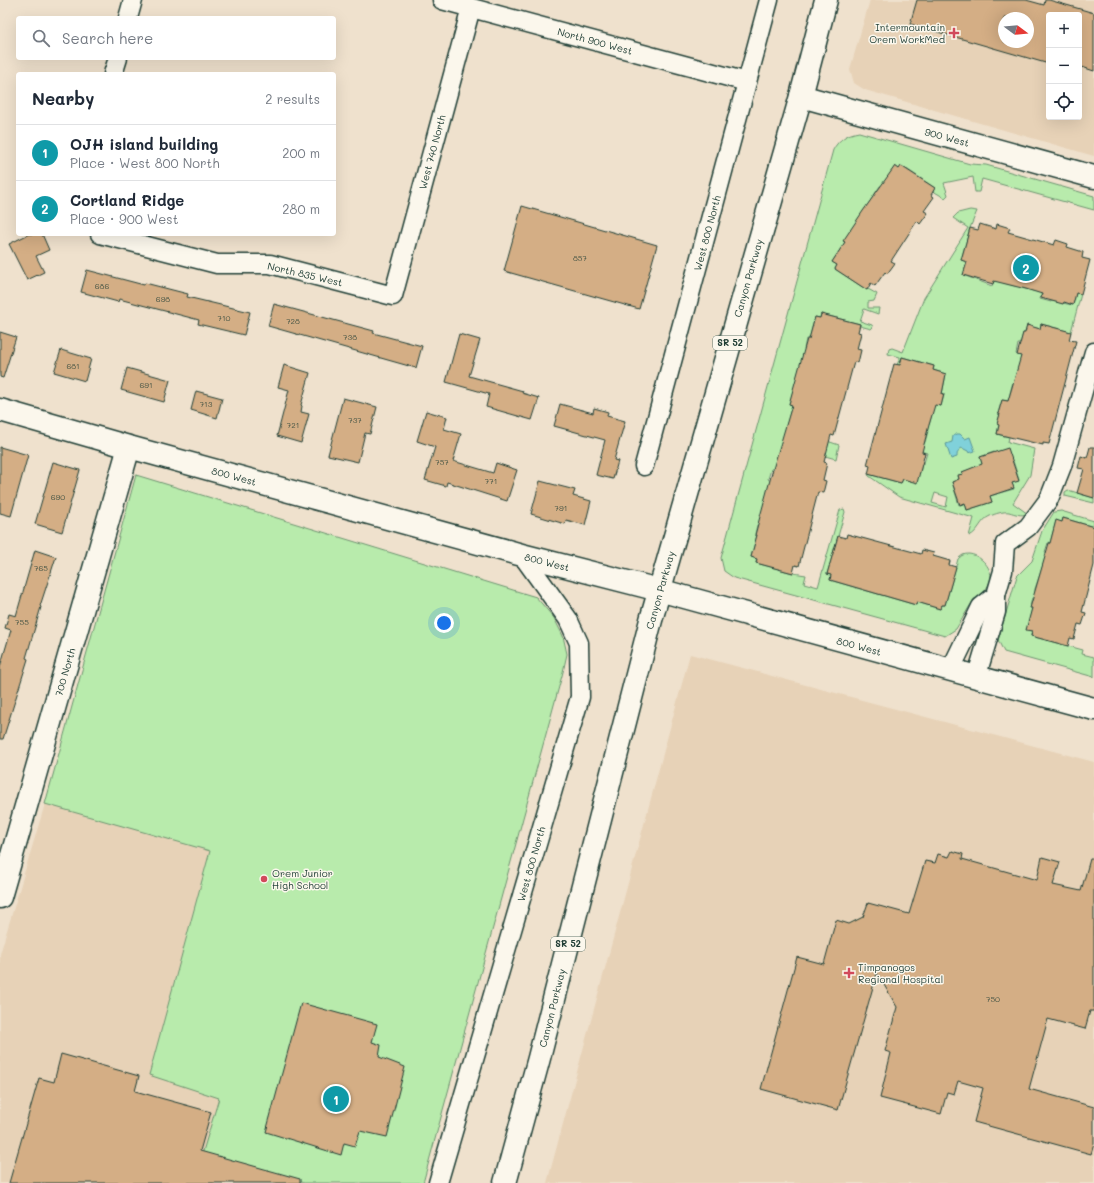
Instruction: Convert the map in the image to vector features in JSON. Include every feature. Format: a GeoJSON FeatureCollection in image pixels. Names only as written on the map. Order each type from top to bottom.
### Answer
{"type":"FeatureCollection","features":[{"type":"Feature","properties":{"kind":"main road","name":"Canyon Parkway"},"geometry":{"type":"LineString","coordinates":[[505,1183],[539,1058],[659,590],[801,96],[826,0]]}},
{"type":"Feature","properties":{"kind":"main road","name":"900 West"},"geometry":{"type":"LineString","coordinates":[[801,96],[1094,177]]}},
{"type":"Feature","properties":{"kind":"main road","name":"800 West"},"geometry":{"type":"LineString","coordinates":[[0,410],[522,555],[659,590],[950,671],[1094,709]]}},
{"type":"Feature","properties":{"kind":"main road","name":"700 North"},"geometry":{"type":"LineString","coordinates":[[0,897],[129,447]]}},
{"type":"Feature","properties":{"kind":"street"},"geometry":{"type":"LineString","coordinates":[[129,16],[133,0]]}},
{"type":"Feature","properties":{"kind":"street","name":"North 900 West"},"geometry":{"type":"LineString","coordinates":[[442,0],[748,82]]}},
{"type":"Feature","properties":{"kind":"street","name":"West 800 North"},"geometry":{"type":"LineString","coordinates":[[644,466],[769,0]]}},
{"type":"Feature","properties":{"kind":"street","name":"West 740 North"},"geometry":{"type":"LineString","coordinates":[[393,296],[471,8]]}},
{"type":"Feature","properties":{"kind":"street"},"geometry":{"type":"LineString","coordinates":[[114,72],[118,60]]}},
{"type":"Feature","properties":{"kind":"street","name":"North 835 West"},"geometry":{"type":"LineString","coordinates":[[108,236],[217,264],[270,264],[393,296]]}},
{"type":"Feature","properties":{"kind":"street"},"geometry":{"type":"LineString","coordinates":[[976,678],[996,612],[996,595],[1003,571],[1005,544],[1028,527],[1049,499],[1062,466],[1094,352]]}},
{"type":"Feature","properties":{"kind":"street","name":"West 800 North"},"geometry":{"type":"LineString","coordinates":[[438,1183],[580,698],[578,643],[568,619],[522,555]]}},
{"type":"Feature","properties":{"kind":"street"},"geometry":{"type":"LineString","coordinates":[[950,671],[981,607],[996,595]]}},
{"type":"Feature","properties":{"kind":"shaded area"},"geometry":{"type":"Polygon","coordinates":[[[870,0],[1094,0],[1094,156],[865,90],[854,83],[850,69],[870,0]]]}},
{"type":"Feature","properties":{"kind":"shaded area","name":"Orem Junior High School"},"geometry":{"type":"Polygon","coordinates":[[[136,475],[536,597],[554,618],[563,636],[567,654],[563,672],[423,1183],[0,1183],[0,954],[45,804],[136,475]]]}},
{"type":"Feature","properties":{"kind":"shaded area","name":"Timpanogos Regional Hospital"},"geometry":{"type":"Polygon","coordinates":[[[690,654],[1094,762],[1094,1183],[547,1183],[690,654]]]}},
{"type":"Feature","properties":{"kind":"green space"},"geometry":{"type":"Polygon","coordinates":[[[859,132],[970,164],[986,165],[1094,196],[1094,210],[982,179],[979,192],[975,192],[973,177],[944,183],[948,195],[945,198],[933,191],[935,188],[902,166],[899,169],[895,166],[882,186],[880,186],[832,262],[837,265],[835,269],[867,290],[868,289],[877,294],[874,301],[868,302],[868,308],[879,308],[878,314],[864,309],[860,321],[872,325],[873,327],[871,329],[860,326],[860,324],[821,314],[820,318],[815,317],[809,339],[806,339],[804,349],[806,350],[789,404],[792,405],[786,427],[839,445],[836,459],[825,456],[771,469],[768,479],[771,481],[759,525],[757,525],[755,534],[757,535],[751,557],[757,559],[756,563],[806,575],[804,583],[818,587],[840,510],[844,509],[845,512],[827,574],[831,575],[830,580],[916,605],[917,602],[940,609],[942,605],[945,605],[958,559],[963,555],[968,554],[977,557],[985,563],[990,572],[991,577],[989,583],[979,598],[974,599],[956,629],[945,636],[734,578],[724,571],[721,558],[833,150],[844,138],[859,132]]]}},
{"type":"Feature","properties":{"kind":"green space"},"geometry":{"type":"Polygon","coordinates":[[[970,210],[977,211],[970,228],[961,260],[967,262],[963,275],[992,286],[994,278],[1015,286],[1025,276],[1022,288],[1042,292],[1040,299],[1051,302],[1073,305],[1076,293],[1081,294],[1071,332],[1041,324],[1040,329],[1027,326],[1020,344],[1018,344],[1016,354],[1023,356],[1015,377],[1026,385],[1013,382],[1008,401],[1002,400],[998,413],[1000,414],[997,424],[999,425],[997,434],[1009,437],[1008,442],[1034,449],[1030,475],[1013,503],[1028,514],[1020,515],[1007,512],[992,515],[984,520],[975,532],[969,536],[974,518],[899,497],[868,474],[901,483],[903,479],[920,473],[922,463],[924,463],[927,453],[920,451],[925,442],[928,431],[916,428],[918,423],[929,425],[933,404],[941,406],[944,395],[942,394],[946,374],[933,370],[934,366],[902,357],[900,365],[897,365],[900,357],[888,354],[889,349],[892,348],[903,352],[924,298],[968,228],[953,218],[958,213],[970,210]],[[994,452],[980,457],[984,469],[974,468],[962,472],[963,474],[958,476],[959,479],[952,482],[959,505],[965,503],[967,510],[992,502],[990,496],[997,494],[996,491],[998,490],[999,493],[1014,489],[1012,483],[1019,480],[1013,461],[1002,464],[994,452]],[[935,493],[932,503],[946,507],[948,497],[935,493]]]}},
{"type":"Feature","properties":{"kind":"green space","name":"Orem Junior High School"},"geometry":{"type":"Polygon","coordinates":[[[136,475],[536,597],[554,618],[563,636],[567,654],[563,672],[423,1183],[304,1183],[201,1158],[219,1098],[149,1075],[210,851],[45,804],[136,475]]]}},
{"type":"Feature","properties":{"kind":"green space"},"geometry":{"type":"Polygon","coordinates":[[[1068,490],[1094,498],[1094,503],[1065,496],[1065,492],[1068,490]]]}},
{"type":"Feature","properties":{"kind":"green space"},"geometry":{"type":"Polygon","coordinates":[[[1061,511],[1094,521],[1094,527],[1063,518],[1062,522],[1056,521],[1050,543],[1048,543],[1045,552],[1047,553],[1035,589],[1035,598],[1032,598],[1030,607],[1032,608],[1027,630],[1032,631],[1031,636],[1083,650],[1082,654],[1094,657],[1094,677],[1004,652],[998,640],[1017,576],[1032,561],[1042,531],[1054,512],[1061,511]]]}},
{"type":"Feature","properties":{"kind":"water"},"geometry":{"type":"Polygon","coordinates":[[[960,434],[965,439],[970,437],[975,451],[969,453],[962,448],[958,451],[957,457],[951,459],[946,444],[952,442],[953,436],[960,434]]]}},
{"type":"Feature","properties":{"kind":"building"},"geometry":{"type":"Polygon","coordinates":[[[917,0],[1026,0],[1044,5],[1045,0],[1049,0],[1094,13],[1094,71],[1082,67],[1082,12],[1046,12],[1046,63],[910,24],[917,0]]]}},
{"type":"Feature","properties":{"kind":"building"},"geometry":{"type":"Polygon","coordinates":[[[895,166],[899,169],[901,166],[935,188],[931,195],[934,197],[924,211],[928,213],[920,224],[917,221],[891,261],[895,263],[887,274],[885,272],[875,286],[871,283],[867,290],[835,269],[837,265],[832,262],[845,242],[843,241],[895,166]]]}},
{"type":"Feature","properties":{"kind":"building"},"geometry":{"type":"Polygon","coordinates":[[[522,206],[657,245],[639,309],[504,271],[522,206]]]}},
{"type":"Feature","properties":{"kind":"building"},"geometry":{"type":"Polygon","coordinates":[[[980,224],[996,229],[997,224],[1010,228],[1008,232],[1054,245],[1056,240],[1068,244],[1067,247],[1083,252],[1082,258],[1090,260],[1081,294],[1076,293],[1073,305],[1041,298],[1042,294],[1026,289],[994,281],[993,284],[963,275],[967,262],[961,260],[970,228],[978,230],[980,224]]]}},
{"type":"Feature","properties":{"kind":"building"},"geometry":{"type":"Polygon","coordinates":[[[25,236],[43,236],[49,250],[36,256],[44,272],[27,280],[9,244],[25,236]]]}},
{"type":"Feature","properties":{"kind":"building"},"geometry":{"type":"Polygon","coordinates":[[[87,270],[144,285],[145,283],[188,294],[187,297],[250,312],[244,335],[198,324],[199,320],[119,299],[118,302],[81,292],[87,270]]]}},
{"type":"Feature","properties":{"kind":"building"},"geometry":{"type":"Polygon","coordinates":[[[274,304],[374,331],[373,333],[422,346],[416,368],[268,326],[274,304]]]}},
{"type":"Feature","properties":{"kind":"building"},"geometry":{"type":"Polygon","coordinates":[[[821,314],[860,324],[858,332],[861,333],[857,349],[861,350],[858,363],[854,362],[834,436],[831,435],[824,462],[827,463],[823,480],[826,481],[823,493],[818,492],[799,566],[795,565],[793,573],[756,563],[757,559],[751,557],[757,535],[755,535],[792,405],[789,404],[807,339],[809,339],[815,317],[820,318],[821,314]]]}},
{"type":"Feature","properties":{"kind":"building"},"geometry":{"type":"Polygon","coordinates":[[[1041,324],[1071,332],[1069,340],[1076,341],[1049,444],[1043,443],[1043,445],[997,434],[999,425],[997,424],[1000,414],[998,414],[1002,400],[1008,401],[1021,356],[1017,355],[1023,333],[1025,333],[1027,325],[1040,329],[1041,324]]]}},
{"type":"Feature","properties":{"kind":"building"},"geometry":{"type":"Polygon","coordinates":[[[0,332],[16,337],[3,378],[0,377],[0,332]]]}},
{"type":"Feature","properties":{"kind":"building"},"geometry":{"type":"Polygon","coordinates":[[[459,334],[480,340],[469,376],[523,391],[522,393],[539,398],[532,420],[486,407],[489,394],[446,382],[459,334]]]}},
{"type":"Feature","properties":{"kind":"building"},"geometry":{"type":"Polygon","coordinates":[[[61,350],[91,359],[85,381],[54,372],[61,350]]]}},
{"type":"Feature","properties":{"kind":"building"},"geometry":{"type":"Polygon","coordinates":[[[902,357],[934,366],[933,370],[946,374],[941,406],[935,405],[922,452],[925,453],[917,483],[903,479],[901,483],[868,474],[870,466],[867,465],[894,364],[900,365],[902,357]]]}},
{"type":"Feature","properties":{"kind":"building"},"geometry":{"type":"Polygon","coordinates":[[[284,365],[310,373],[301,405],[301,412],[309,414],[301,443],[277,436],[289,390],[278,387],[284,365]]]}},
{"type":"Feature","properties":{"kind":"building"},"geometry":{"type":"Polygon","coordinates":[[[127,368],[170,380],[164,402],[121,390],[127,368]]]}},
{"type":"Feature","properties":{"kind":"building"},"geometry":{"type":"Polygon","coordinates":[[[196,391],[222,398],[217,418],[191,410],[196,391]]]}},
{"type":"Feature","properties":{"kind":"building"},"geometry":{"type":"Polygon","coordinates":[[[343,398],[377,407],[370,434],[365,433],[358,462],[328,455],[343,398]]]}},
{"type":"Feature","properties":{"kind":"building"},"geometry":{"type":"Polygon","coordinates":[[[560,404],[593,413],[594,408],[608,412],[607,416],[625,421],[614,460],[618,461],[613,479],[596,475],[605,440],[554,426],[560,404]]]}},
{"type":"Feature","properties":{"kind":"building"},"geometry":{"type":"Polygon","coordinates":[[[426,411],[447,417],[444,429],[461,434],[453,461],[493,473],[496,463],[517,470],[507,501],[447,482],[446,486],[425,480],[435,447],[417,441],[426,411]]]}},
{"type":"Feature","properties":{"kind":"building"},"geometry":{"type":"Polygon","coordinates":[[[0,447],[28,455],[11,516],[0,513],[0,447]]]}},
{"type":"Feature","properties":{"kind":"building"},"geometry":{"type":"Polygon","coordinates":[[[1090,447],[1094,447],[1094,498],[1077,493],[1084,469],[1078,468],[1081,456],[1087,458],[1090,447]]]}},
{"type":"Feature","properties":{"kind":"building"},"geometry":{"type":"Polygon","coordinates":[[[1008,448],[1019,481],[1012,483],[1014,488],[990,496],[992,502],[967,510],[965,503],[960,505],[952,482],[959,479],[958,475],[963,474],[962,472],[982,464],[980,457],[1008,448]]]}},
{"type":"Feature","properties":{"kind":"building"},"geometry":{"type":"Polygon","coordinates":[[[53,462],[80,470],[62,532],[35,524],[53,462]]]}},
{"type":"Feature","properties":{"kind":"building"},"geometry":{"type":"Polygon","coordinates":[[[540,481],[575,490],[573,496],[591,501],[585,525],[566,520],[565,524],[531,514],[540,481]]]}},
{"type":"Feature","properties":{"kind":"building"},"geometry":{"type":"Polygon","coordinates":[[[1063,518],[1094,527],[1094,565],[1082,612],[1086,613],[1082,625],[1078,624],[1074,639],[1070,638],[1068,646],[1031,636],[1032,631],[1026,630],[1032,608],[1030,608],[1056,520],[1062,522],[1063,518]]]}},
{"type":"Feature","properties":{"kind":"building"},"geometry":{"type":"Polygon","coordinates":[[[847,534],[921,554],[922,550],[934,553],[933,556],[950,561],[949,565],[956,567],[945,605],[942,605],[940,609],[917,602],[916,605],[830,580],[831,575],[827,574],[838,536],[846,538],[847,534]]]}},
{"type":"Feature","properties":{"kind":"building"},"geometry":{"type":"Polygon","coordinates":[[[35,550],[56,557],[40,606],[41,607],[26,658],[28,659],[3,739],[0,739],[0,667],[11,630],[5,628],[9,614],[16,616],[35,550]]]}},
{"type":"Feature","properties":{"kind":"building","name":"Timpanogos Regional Hospital"},"geometry":{"type":"Polygon","coordinates":[[[952,851],[963,854],[962,859],[1037,880],[1042,857],[1060,862],[1053,885],[1081,891],[1090,859],[1094,859],[1094,1011],[1090,1011],[1085,1029],[1048,1019],[1029,1089],[1094,1107],[1094,1144],[1091,1154],[974,1122],[983,1088],[958,1081],[954,1094],[947,1092],[941,1114],[880,1098],[891,1053],[885,1051],[897,1007],[877,973],[838,1110],[761,1089],[797,957],[824,964],[836,920],[849,924],[863,917],[868,903],[909,914],[925,861],[935,863],[938,854],[949,857],[952,851]]]}},
{"type":"Feature","properties":{"kind":"building"},"geometry":{"type":"Polygon","coordinates":[[[301,1003],[377,1024],[372,1042],[381,1045],[379,1057],[405,1067],[387,1137],[360,1131],[355,1146],[344,1143],[341,1155],[266,1132],[301,1003]]]}},
{"type":"Feature","properties":{"kind":"building"},"geometry":{"type":"Polygon","coordinates":[[[61,1054],[139,1076],[135,1091],[211,1112],[200,1151],[300,1179],[300,1183],[9,1183],[39,1078],[54,1082],[61,1054]]]}},
{"type":"Feature","properties":{"kind":"place","name":"Intermountain Orem WorkMed"},"geometry":{"type":"Point","coordinates":[954,33]}},
{"type":"Feature","properties":{"kind":"place","name":"Cortland Ridge"},"geometry":{"type":"Point","coordinates":[1026,268]}},
{"type":"Feature","properties":{"kind":"place","name":"Orem Junior High School"},"geometry":{"type":"Point","coordinates":[264,879]}},
{"type":"Feature","properties":{"kind":"place","name":"Timpanogos Regional Hospital"},"geometry":{"type":"Point","coordinates":[849,973]}},
{"type":"Feature","properties":{"kind":"place","name":"OJH island building"},"geometry":{"type":"Point","coordinates":[336,1099]}}]}
